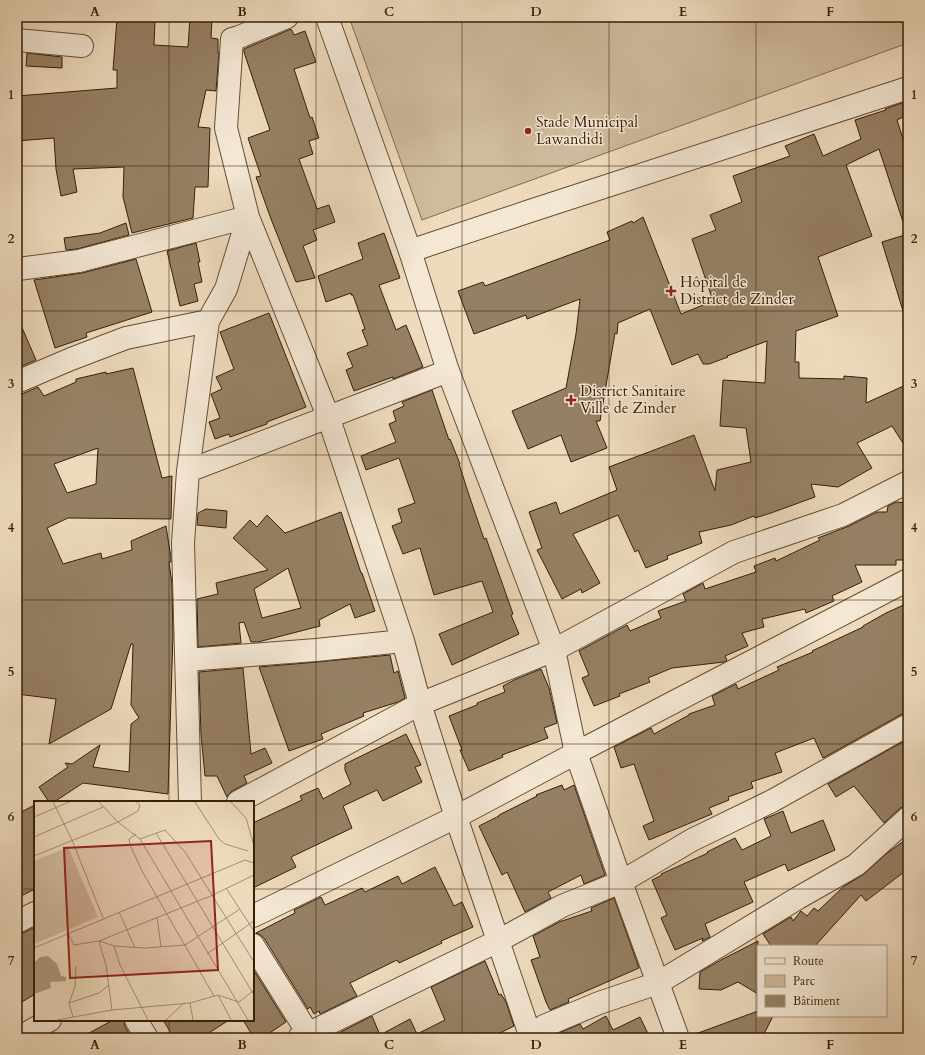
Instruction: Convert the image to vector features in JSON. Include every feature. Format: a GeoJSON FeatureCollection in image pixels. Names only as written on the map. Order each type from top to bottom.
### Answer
{"type":"FeatureCollection","features":[{"type":"Feature","properties":{"kind":"street"},"geometry":{"type":"LineString","coordinates":[[287,17],[232,39],[226,128],[248,217],[328,416],[403,641],[420,704],[456,817],[531,1038]]}},
{"type":"Feature","properties":{"kind":"street"},"geometry":{"type":"LineString","coordinates":[[327,17],[410,251],[448,371],[554,650],[576,753],[678,1038]]}},
{"type":"Feature","properties":{"kind":"street"},"geometry":{"type":"LineString","coordinates":[[17,40],[82,46]]}},
{"type":"Feature","properties":{"kind":"street"},"geometry":{"type":"LineString","coordinates":[[410,251],[908,88]]}},
{"type":"Feature","properties":{"kind":"street"},"geometry":{"type":"LineString","coordinates":[[17,268],[79,261],[248,217]]}},
{"type":"Feature","properties":{"kind":"street"},"geometry":{"type":"LineString","coordinates":[[190,801],[183,543],[188,471],[208,321],[226,289],[248,217]]}},
{"type":"Feature","properties":{"kind":"street"},"geometry":{"type":"LineString","coordinates":[[17,382],[126,338],[208,321]]}},
{"type":"Feature","properties":{"kind":"street"},"geometry":{"type":"LineString","coordinates":[[188,471],[448,371]]}},
{"type":"Feature","properties":{"kind":"street"},"geometry":{"type":"LineString","coordinates":[[240,801],[420,704],[554,650],[734,552],[843,515],[908,482]]}},
{"type":"Feature","properties":{"kind":"street"},"geometry":{"type":"LineString","coordinates":[[254,916],[456,817],[908,580]]}},
{"type":"Feature","properties":{"kind":"street"},"geometry":{"type":"LineString","coordinates":[[186,660],[316,650],[403,641]]}},
{"type":"Feature","properties":{"kind":"street"},"geometry":{"type":"LineString","coordinates":[[254,947],[306,1036],[498,941],[562,906],[621,882],[692,840],[772,801],[908,725]]}},
{"type":"Feature","properties":{"kind":"street"},"geometry":{"type":"LineString","coordinates":[[538,1038],[544,1026],[658,983],[798,898],[856,865],[908,818]]}},
{"type":"Feature","properties":{"kind":"street"},"geometry":{"type":"LineString","coordinates":[[17,922],[34,914]]}},
{"type":"Feature","properties":{"kind":"street"},"geometry":{"type":"LineString","coordinates":[[18,1038],[48,1021]]}},
{"type":"Feature","properties":{"kind":"street"},"geometry":{"type":"LineString","coordinates":[[137,1021],[147,1038]]}},
{"type":"Feature","properties":{"kind":"green space","name":"Stade Municipal Lawandidi"},"geometry":{"type":"Polygon","coordinates":[[[349,17],[908,17],[908,43],[422,220],[349,17]]]}},
{"type":"Feature","properties":{"kind":"building"},"geometry":{"type":"Polygon","coordinates":[[[190,17],[212,17],[211,38],[218,39],[219,53],[216,91],[206,90],[198,127],[210,128],[208,187],[195,187],[193,218],[132,233],[123,197],[124,167],[73,169],[77,192],[61,196],[56,169],[54,138],[17,141],[17,96],[117,88],[117,70],[113,70],[117,18],[155,20],[154,45],[188,47],[190,17]]]}},
{"type":"Feature","properties":{"kind":"building"},"geometry":{"type":"Polygon","coordinates":[[[291,29],[294,35],[305,31],[316,62],[294,69],[310,118],[312,117],[319,138],[309,141],[313,154],[299,159],[317,209],[329,205],[335,222],[313,230],[317,240],[303,246],[315,278],[296,282],[256,177],[261,176],[248,138],[270,130],[244,52],[244,49],[291,29]]]}},
{"type":"Feature","properties":{"kind":"building"},"geometry":{"type":"Polygon","coordinates":[[[27,53],[62,57],[62,68],[26,66],[27,53]]]}},
{"type":"Feature","properties":{"kind":"building"},"geometry":{"type":"Polygon","coordinates":[[[902,103],[907,115],[897,120],[908,155],[908,227],[905,228],[879,149],[846,165],[872,236],[818,257],[838,316],[796,331],[795,362],[799,362],[799,378],[844,379],[844,376],[867,378],[866,403],[908,384],[908,451],[892,426],[857,443],[872,468],[838,487],[811,484],[815,497],[755,518],[754,516],[731,525],[699,532],[702,543],[667,556],[668,559],[646,568],[638,550],[635,552],[618,515],[573,534],[600,583],[582,593],[581,589],[562,599],[537,550],[542,548],[529,512],[556,502],[560,514],[617,490],[609,467],[694,435],[715,491],[717,470],[751,462],[746,428],[720,426],[723,380],[765,383],[767,341],[709,364],[703,364],[698,354],[672,365],[650,309],[618,323],[600,421],[596,421],[607,448],[571,462],[561,435],[528,449],[512,411],[566,388],[576,334],[580,299],[527,319],[526,315],[474,334],[458,291],[483,282],[485,286],[610,240],[607,232],[632,221],[633,223],[643,217],[681,314],[713,301],[692,239],[716,230],[710,215],[742,202],[733,176],[790,156],[785,146],[814,134],[823,156],[861,139],[855,120],[902,103]]]}},
{"type":"Feature","properties":{"kind":"building"},"geometry":{"type":"Polygon","coordinates":[[[126,223],[129,235],[77,249],[66,250],[64,238],[100,233],[126,223]]]}},
{"type":"Feature","properties":{"kind":"building"},"geometry":{"type":"Polygon","coordinates":[[[384,233],[400,278],[379,285],[396,330],[406,325],[423,367],[393,379],[393,377],[354,391],[346,370],[353,367],[347,353],[368,345],[362,330],[365,329],[353,295],[351,295],[351,293],[326,302],[318,276],[363,259],[358,243],[384,233]]]}},
{"type":"Feature","properties":{"kind":"building"},"geometry":{"type":"Polygon","coordinates":[[[908,234],[908,310],[903,311],[882,242],[908,234]]]}},
{"type":"Feature","properties":{"kind":"building"},"geometry":{"type":"Polygon","coordinates":[[[196,243],[202,282],[194,284],[198,301],[180,306],[167,251],[196,243]]]}},
{"type":"Feature","properties":{"kind":"building"},"geometry":{"type":"Polygon","coordinates":[[[136,259],[152,312],[86,333],[87,337],[55,348],[34,280],[82,273],[136,259]]]}},
{"type":"Feature","properties":{"kind":"building"},"geometry":{"type":"Polygon","coordinates":[[[269,313],[306,407],[267,422],[267,424],[230,437],[229,434],[215,439],[209,422],[220,418],[211,394],[222,389],[216,377],[234,369],[220,332],[269,313]]]}},
{"type":"Feature","properties":{"kind":"building"},"geometry":{"type":"Polygon","coordinates":[[[17,316],[36,360],[17,368],[17,316]]]}},
{"type":"Feature","properties":{"kind":"building"},"geometry":{"type":"Polygon","coordinates":[[[133,368],[162,478],[172,476],[171,519],[68,518],[47,528],[63,564],[101,553],[102,559],[132,550],[131,541],[166,526],[171,558],[171,562],[169,562],[172,584],[173,634],[168,794],[83,783],[56,801],[48,801],[39,787],[68,767],[65,763],[72,764],[100,745],[93,767],[129,772],[131,724],[139,718],[131,705],[133,644],[131,644],[111,709],[49,744],[56,699],[17,694],[17,394],[22,394],[38,387],[44,396],[76,382],[76,379],[106,372],[106,374],[133,368]],[[98,448],[54,464],[67,493],[96,484],[98,448]]]}},
{"type":"Feature","properties":{"kind":"building"},"geometry":{"type":"Polygon","coordinates":[[[432,390],[449,440],[450,439],[460,464],[484,539],[486,538],[513,614],[511,615],[519,634],[452,665],[439,634],[493,612],[482,581],[434,595],[420,548],[403,554],[392,526],[402,522],[398,509],[415,503],[399,458],[366,470],[361,456],[396,442],[389,424],[396,421],[393,411],[404,406],[402,402],[432,390]]]}},
{"type":"Feature","properties":{"kind":"building"},"geometry":{"type":"Polygon","coordinates":[[[896,502],[908,503],[908,560],[896,560],[896,565],[855,565],[862,582],[832,596],[834,601],[806,613],[805,609],[762,619],[764,627],[742,633],[748,646],[725,656],[727,660],[724,662],[672,668],[648,678],[650,682],[594,706],[582,678],[589,675],[579,651],[627,625],[630,631],[661,618],[658,611],[686,601],[683,594],[703,583],[705,589],[756,572],[754,566],[775,558],[776,561],[820,540],[818,538],[849,526],[877,512],[887,512],[888,506],[896,502]]]}},
{"type":"Feature","properties":{"kind":"building"},"geometry":{"type":"Polygon","coordinates":[[[206,509],[227,511],[226,528],[197,525],[198,513],[206,509]]]}},
{"type":"Feature","properties":{"kind":"building"},"geometry":{"type":"Polygon","coordinates":[[[341,512],[375,611],[355,618],[350,604],[319,620],[320,626],[258,642],[251,642],[244,622],[239,623],[241,643],[198,647],[197,599],[218,594],[216,583],[268,570],[233,538],[250,520],[257,527],[267,515],[285,533],[341,512]],[[288,568],[254,589],[262,618],[301,608],[288,568]]]}},
{"type":"Feature","properties":{"kind":"building"},"geometry":{"type":"Polygon","coordinates":[[[908,603],[908,713],[902,714],[823,758],[814,738],[775,753],[782,772],[751,782],[753,788],[728,797],[729,800],[709,808],[712,814],[649,840],[643,826],[654,821],[634,764],[621,768],[614,747],[651,728],[654,734],[689,714],[715,705],[712,696],[736,684],[738,689],[779,670],[777,667],[813,652],[812,651],[863,627],[886,613],[908,603]]]}},
{"type":"Feature","properties":{"kind":"building"},"geometry":{"type":"Polygon","coordinates":[[[390,655],[394,673],[398,671],[405,698],[398,702],[363,713],[364,716],[321,734],[323,739],[289,751],[259,667],[390,655]]]}},
{"type":"Feature","properties":{"kind":"building"},"geometry":{"type":"Polygon","coordinates":[[[243,668],[251,754],[265,748],[272,763],[244,776],[247,783],[232,791],[227,797],[217,776],[205,776],[201,735],[199,672],[243,668]]]}},
{"type":"Feature","properties":{"kind":"building"},"geometry":{"type":"Polygon","coordinates":[[[541,669],[549,688],[557,723],[544,728],[548,738],[502,755],[503,757],[469,771],[460,750],[462,750],[449,716],[505,692],[503,686],[541,669]]]}},
{"type":"Feature","properties":{"kind":"building"},"geometry":{"type":"Polygon","coordinates":[[[406,734],[421,765],[415,767],[422,782],[383,801],[377,790],[343,806],[352,828],[291,857],[296,867],[254,888],[254,823],[302,800],[300,796],[318,788],[323,799],[351,784],[345,770],[345,764],[406,734]]]}},
{"type":"Feature","properties":{"kind":"building"},"geometry":{"type":"Polygon","coordinates":[[[908,739],[908,806],[900,808],[884,823],[854,786],[836,797],[828,784],[908,739]]]}},
{"type":"Feature","properties":{"kind":"building"},"geometry":{"type":"Polygon","coordinates":[[[562,785],[564,790],[574,785],[605,875],[584,884],[581,875],[548,892],[551,898],[525,912],[507,872],[502,875],[479,826],[537,796],[536,795],[562,785]]]}},
{"type":"Feature","properties":{"kind":"building"},"geometry":{"type":"Polygon","coordinates":[[[34,806],[34,890],[17,898],[17,814],[34,806]]]}},
{"type":"Feature","properties":{"kind":"building"},"geometry":{"type":"Polygon","coordinates":[[[783,811],[791,833],[823,820],[835,850],[788,871],[785,864],[744,882],[753,902],[705,924],[710,937],[702,941],[703,938],[675,950],[661,918],[667,915],[652,880],[662,875],[661,874],[708,853],[707,852],[735,838],[742,850],[771,836],[764,819],[783,811]]]}},
{"type":"Feature","properties":{"kind":"building"},"geometry":{"type":"Polygon","coordinates":[[[908,838],[908,869],[866,901],[861,895],[816,945],[770,945],[763,934],[791,917],[793,921],[801,911],[807,916],[814,908],[818,911],[843,887],[864,874],[886,854],[908,838]]]}},
{"type":"Feature","properties":{"kind":"building"},"geometry":{"type":"Polygon","coordinates":[[[435,867],[454,906],[462,902],[473,927],[441,941],[442,943],[399,963],[397,960],[350,983],[357,996],[320,1014],[319,1011],[314,1014],[310,1007],[308,1009],[264,938],[256,933],[295,913],[294,910],[321,897],[325,905],[362,888],[365,892],[398,876],[402,884],[435,867]]]}},
{"type":"Feature","properties":{"kind":"building"},"geometry":{"type":"Polygon","coordinates":[[[614,898],[639,968],[568,999],[569,1002],[550,1010],[531,960],[540,957],[533,936],[561,921],[592,911],[591,908],[614,898]]]}},
{"type":"Feature","properties":{"kind":"building"},"geometry":{"type":"Polygon","coordinates":[[[34,928],[34,995],[17,1005],[17,934],[23,933],[34,928]]]}},
{"type":"Feature","properties":{"kind":"building"},"geometry":{"type":"Polygon","coordinates":[[[758,941],[757,993],[738,982],[721,990],[699,989],[700,972],[758,941]]]}},
{"type":"Feature","properties":{"kind":"building"},"geometry":{"type":"Polygon","coordinates":[[[485,961],[499,995],[501,994],[506,1002],[514,1026],[490,1038],[331,1038],[372,1016],[380,1035],[410,1019],[417,1034],[445,1020],[431,987],[485,961]]]}},
{"type":"Feature","properties":{"kind":"building"},"geometry":{"type":"Polygon","coordinates":[[[254,971],[286,1022],[262,1038],[254,1038],[244,1021],[254,1021],[254,971]]]}},
{"type":"Feature","properties":{"kind":"building"},"geometry":{"type":"Polygon","coordinates":[[[757,1011],[757,1017],[772,1017],[762,1038],[690,1038],[690,1036],[757,1011]]]}},
{"type":"Feature","properties":{"kind":"building"},"geometry":{"type":"Polygon","coordinates":[[[606,1016],[613,1030],[640,1017],[650,1038],[564,1038],[561,1032],[580,1024],[583,1029],[606,1016]]]}},
{"type":"Feature","properties":{"kind":"building"},"geometry":{"type":"Polygon","coordinates":[[[111,1021],[124,1021],[125,1027],[132,1038],[80,1038],[111,1021]]]}},
{"type":"Feature","properties":{"kind":"building"},"geometry":{"type":"Polygon","coordinates":[[[164,1021],[227,1021],[201,1038],[174,1038],[164,1021]]]}},
{"type":"Feature","properties":{"kind":"place","name":"Stade Municipal Lawandidi"},"geometry":{"type":"Point","coordinates":[528,131]}},
{"type":"Feature","properties":{"kind":"place","name":"Hôpital de District de Zinder"},"geometry":{"type":"Point","coordinates":[671,291]}},
{"type":"Feature","properties":{"kind":"place","name":"District Sanitaire Ville de Zinder"},"geometry":{"type":"Point","coordinates":[571,400]}}]}
